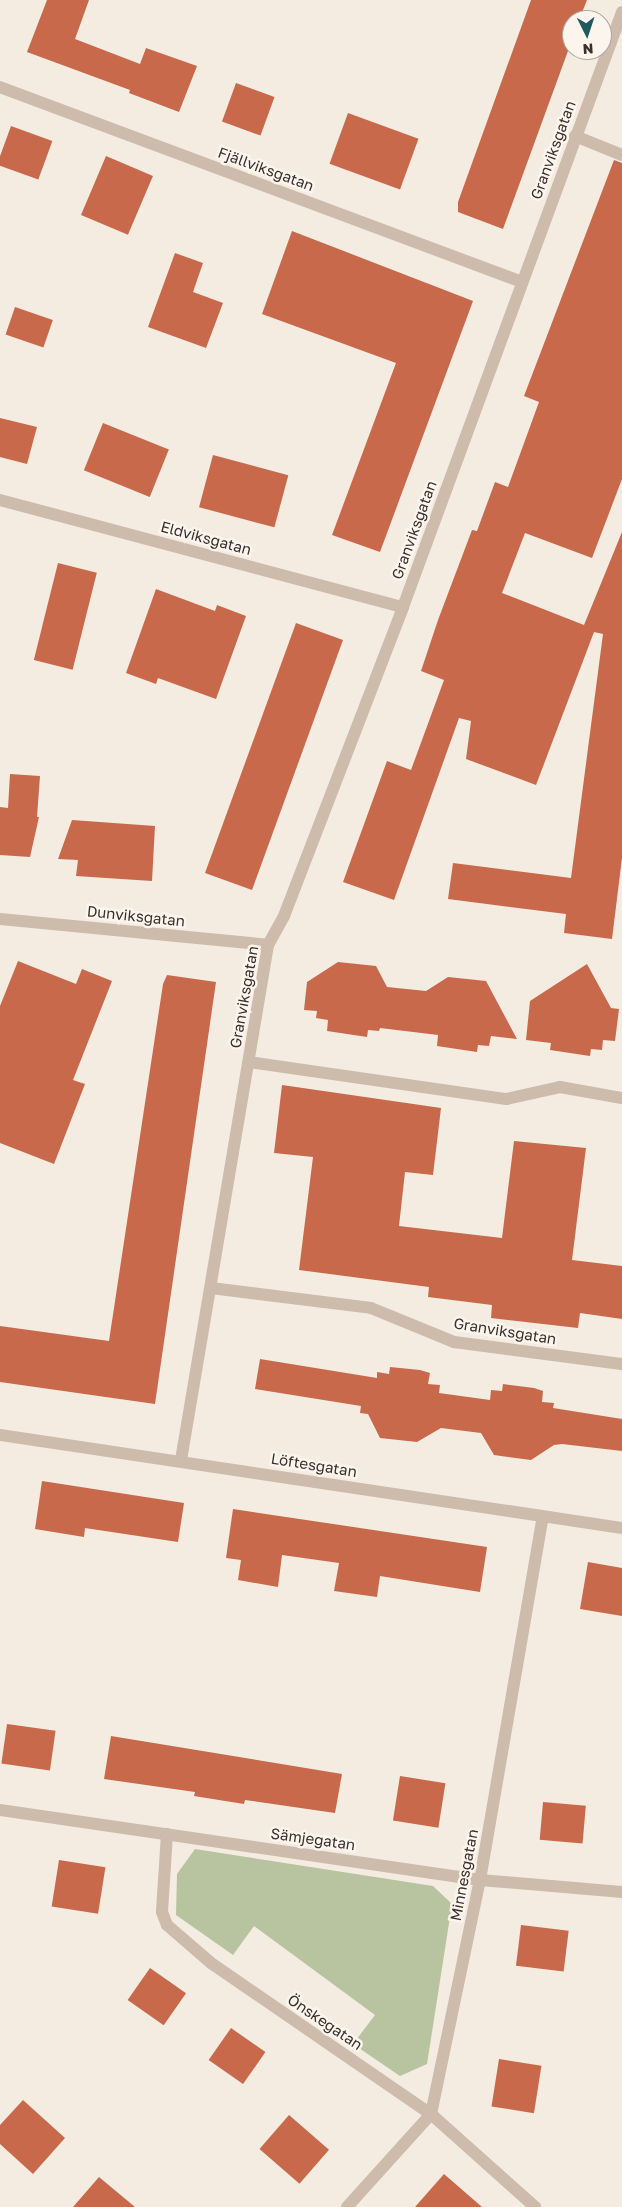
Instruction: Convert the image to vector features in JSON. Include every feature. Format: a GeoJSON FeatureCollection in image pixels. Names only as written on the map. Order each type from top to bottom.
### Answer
{"type":"FeatureCollection","features":[{"type":"Feature","properties":{"kind":"street","name":"Granviksgatan"},"geometry":{"type":"LineString","coordinates":[[181,1460],[268,945],[284,916],[403,607],[574,136],[622,12]]}},
{"type":"Feature","properties":{"kind":"street","name":"Fjällviksgatan"},"geometry":{"type":"LineString","coordinates":[[0,88],[522,282]]}},
{"type":"Feature","properties":{"kind":"street"},"geometry":{"type":"LineString","coordinates":[[574,136],[622,155]]}},
{"type":"Feature","properties":{"kind":"street","name":"Eldviksgatan"},"geometry":{"type":"LineString","coordinates":[[0,500],[403,607]]}},
{"type":"Feature","properties":{"kind":"street","name":"Dunviksgatan"},"geometry":{"type":"LineString","coordinates":[[0,919],[268,945]]}},
{"type":"Feature","properties":{"kind":"street","name":"Granviksgatan"},"geometry":{"type":"LineString","coordinates":[[249,1062],[506,1099],[560,1087],[622,1098]]}},
{"type":"Feature","properties":{"kind":"street","name":"Granviksgatan"},"geometry":{"type":"LineString","coordinates":[[211,1288],[371,1308],[454,1342],[622,1364]]}},
{"type":"Feature","properties":{"kind":"street","name":"Löftesgatan"},"geometry":{"type":"LineString","coordinates":[[0,1435],[181,1460],[622,1528]]}},
{"type":"Feature","properties":{"kind":"street","name":"Minnesgatan"},"geometry":{"type":"LineString","coordinates":[[431,2114],[480,1880],[542,1517]]}},
{"type":"Feature","properties":{"kind":"street","name":"Sämjegatan"},"geometry":{"type":"LineString","coordinates":[[0,1810],[480,1880],[622,1892]]}},
{"type":"Feature","properties":{"kind":"street","name":"Önskegatan"},"geometry":{"type":"LineString","coordinates":[[167,1834],[162,1912],[167,1925],[211,1963],[431,2114],[535,2207]]}},
{"type":"Feature","properties":{"kind":"street"},"geometry":{"type":"LineString","coordinates":[[347,2207],[431,2114]]}},
{"type":"Feature","properties":{"kind":"green space"},"geometry":{"type":"Polygon","coordinates":[[[195,1849],[433,1886],[452,1904],[427,2064],[400,2076],[353,2044],[375,2015],[254,1926],[233,1955],[176,1915],[177,1874],[195,1849]]]}},
{"type":"Feature","properties":{"kind":"building"},"geometry":{"type":"Polygon","coordinates":[[[47,0],[89,0],[75,39],[140,64],[146,48],[197,66],[179,112],[129,93],[130,90],[27,52],[47,0]]]}},
{"type":"Feature","properties":{"kind":"building"},"geometry":{"type":"Polygon","coordinates":[[[531,0],[587,0],[583,10],[562,10],[562,60],[565,60],[503,229],[458,212],[458,202],[531,0]]]}},
{"type":"Feature","properties":{"kind":"building"},"geometry":{"type":"Polygon","coordinates":[[[236,83],[275,97],[261,136],[222,122],[236,83]]]}},
{"type":"Feature","properties":{"kind":"building"},"geometry":{"type":"Polygon","coordinates":[[[348,113],[418,139],[400,189],[330,164],[348,113]]]}},
{"type":"Feature","properties":{"kind":"building"},"geometry":{"type":"Polygon","coordinates":[[[11,126],[52,141],[38,180],[0,166],[0,156],[11,126]]]}},
{"type":"Feature","properties":{"kind":"building"},"geometry":{"type":"Polygon","coordinates":[[[106,156],[153,176],[128,235],[81,215],[106,156]]]}},
{"type":"Feature","properties":{"kind":"building"},"geometry":{"type":"Polygon","coordinates":[[[614,160],[622,163],[622,479],[592,558],[525,533],[502,593],[584,625],[622,532],[622,858],[612,939],[564,933],[566,914],[448,899],[453,863],[571,878],[603,634],[594,632],[536,785],[466,759],[471,721],[459,718],[394,900],[343,882],[387,761],[411,770],[444,680],[421,671],[472,530],[477,531],[495,482],[508,487],[539,402],[524,396],[614,160]]]}},
{"type":"Feature","properties":{"kind":"building"},"geometry":{"type":"Polygon","coordinates":[[[292,231],[473,301],[380,552],[332,535],[396,363],[262,314],[292,231]]]}},
{"type":"Feature","properties":{"kind":"building"},"geometry":{"type":"Polygon","coordinates":[[[175,253],[203,263],[193,292],[223,303],[206,348],[148,327],[175,253]]]}},
{"type":"Feature","properties":{"kind":"building"},"geometry":{"type":"Polygon","coordinates":[[[15,307],[53,320],[43,347],[6,334],[15,307]]]}},
{"type":"Feature","properties":{"kind":"building"},"geometry":{"type":"Polygon","coordinates":[[[0,418],[37,427],[27,464],[0,457],[0,418]]]}},
{"type":"Feature","properties":{"kind":"building"},"geometry":{"type":"Polygon","coordinates":[[[103,423],[169,450],[150,497],[84,470],[103,423]]]}},
{"type":"Feature","properties":{"kind":"building"},"geometry":{"type":"Polygon","coordinates":[[[213,455],[288,475],[274,527],[199,507],[213,455]]]}},
{"type":"Feature","properties":{"kind":"building"},"geometry":{"type":"Polygon","coordinates":[[[58,563],[97,573],[73,670],[34,660],[58,563]]]}},
{"type":"Feature","properties":{"kind":"building"},"geometry":{"type":"Polygon","coordinates":[[[156,589],[215,611],[217,605],[246,616],[216,699],[158,678],[156,684],[126,673],[156,589]]]}},
{"type":"Feature","properties":{"kind":"building"},"geometry":{"type":"Polygon","coordinates":[[[296,623],[343,640],[252,890],[205,873],[296,623]]]}},
{"type":"Feature","properties":{"kind":"building"},"geometry":{"type":"Polygon","coordinates":[[[10,774],[40,776],[37,817],[39,817],[30,857],[0,855],[0,807],[8,808],[10,774]]]}},
{"type":"Feature","properties":{"kind":"building"},"geometry":{"type":"Polygon","coordinates":[[[72,820],[155,826],[152,881],[76,876],[78,860],[58,859],[72,820]]]}},
{"type":"Feature","properties":{"kind":"building"},"geometry":{"type":"Polygon","coordinates":[[[18,961],[76,984],[82,969],[112,981],[73,1080],[85,1084],[54,1164],[0,1143],[0,1006],[18,961]]]}},
{"type":"Feature","properties":{"kind":"building"},"geometry":{"type":"Polygon","coordinates":[[[338,962],[376,966],[387,987],[426,991],[448,977],[486,981],[517,1039],[491,1036],[489,1046],[478,1045],[477,1052],[437,1046],[438,1035],[380,1028],[379,1031],[368,1030],[367,1037],[327,1031],[328,1020],[316,1018],[317,1011],[304,1010],[307,982],[338,962]]]}},
{"type":"Feature","properties":{"kind":"building"},"geometry":{"type":"Polygon","coordinates":[[[587,964],[611,1008],[619,1009],[615,1041],[603,1040],[602,1050],[591,1049],[590,1056],[550,1050],[551,1043],[526,1040],[530,1001],[587,964]]]}},
{"type":"Feature","properties":{"kind":"building"},"geometry":{"type":"Polygon","coordinates":[[[167,975],[216,982],[155,1404],[0,1382],[0,1326],[109,1341],[163,984],[167,975]]]}},
{"type":"Feature","properties":{"kind":"building"},"geometry":{"type":"Polygon","coordinates":[[[282,1085],[441,1108],[433,1175],[405,1172],[399,1226],[502,1238],[514,1141],[586,1148],[572,1260],[622,1266],[622,1319],[580,1313],[578,1328],[491,1318],[492,1305],[428,1297],[429,1287],[299,1270],[313,1157],[274,1153],[282,1085]]]}},
{"type":"Feature","properties":{"kind":"building"},"geometry":{"type":"Polygon","coordinates":[[[260,1359],[377,1378],[377,1372],[389,1374],[390,1367],[420,1370],[430,1373],[428,1384],[440,1385],[439,1393],[490,1400],[491,1390],[502,1391],[503,1384],[534,1388],[543,1391],[542,1402],[554,1403],[553,1408],[622,1419],[622,1451],[562,1444],[554,1445],[531,1460],[494,1455],[481,1433],[441,1428],[417,1442],[380,1438],[368,1414],[360,1413],[361,1406],[255,1389],[260,1359]]]}},
{"type":"Feature","properties":{"kind":"building"},"geometry":{"type":"Polygon","coordinates":[[[42,1481],[184,1503],[178,1542],[85,1528],[84,1537],[35,1529],[42,1481]]]}},
{"type":"Feature","properties":{"kind":"building"},"geometry":{"type":"Polygon","coordinates":[[[233,1509],[487,1547],[480,1592],[380,1576],[377,1597],[334,1591],[339,1563],[282,1555],[278,1587],[238,1580],[241,1560],[226,1558],[233,1509]]]}},
{"type":"Feature","properties":{"kind":"building"},"geometry":{"type":"Polygon","coordinates":[[[588,1562],[622,1568],[622,1616],[580,1609],[588,1562]]]}},
{"type":"Feature","properties":{"kind":"building"},"geometry":{"type":"Polygon","coordinates":[[[7,1724],[56,1731],[50,1770],[1,1764],[7,1724]]]}},
{"type":"Feature","properties":{"kind":"building"},"geometry":{"type":"Polygon","coordinates":[[[111,1736],[342,1774],[335,1813],[245,1800],[244,1804],[194,1796],[195,1792],[104,1779],[111,1736]]]}},
{"type":"Feature","properties":{"kind":"building"},"geometry":{"type":"Polygon","coordinates":[[[400,1776],[445,1783],[438,1828],[393,1820],[400,1776]]]}},
{"type":"Feature","properties":{"kind":"building"},"geometry":{"type":"Polygon","coordinates":[[[543,1802],[586,1806],[583,1844],[540,1840],[543,1802]]]}},
{"type":"Feature","properties":{"kind":"building"},"geometry":{"type":"Polygon","coordinates":[[[59,1860],[105,1867],[98,1914],[52,1906],[59,1860]]]}},
{"type":"Feature","properties":{"kind":"building"},"geometry":{"type":"Polygon","coordinates":[[[521,1925],[569,1931],[564,1972],[516,1966],[521,1925]]]}},
{"type":"Feature","properties":{"kind":"building"},"geometry":{"type":"Polygon","coordinates":[[[150,1968],[186,1993],[164,2025],[128,2000],[150,1968]]]}},
{"type":"Feature","properties":{"kind":"building"},"geometry":{"type":"Polygon","coordinates":[[[231,2028],[265,2052],[243,2084],[209,2060],[231,2028]]]}},
{"type":"Feature","properties":{"kind":"building"},"geometry":{"type":"Polygon","coordinates":[[[499,2059],[541,2066],[534,2113],[491,2106],[499,2059]]]}},
{"type":"Feature","properties":{"kind":"building"},"geometry":{"type":"Polygon","coordinates":[[[23,2100],[65,2138],[33,2174],[0,2144],[0,2125],[23,2100]]]}},
{"type":"Feature","properties":{"kind":"building"},"geometry":{"type":"Polygon","coordinates":[[[289,2115],[329,2150],[299,2184],[259,2149],[289,2115]]]}},
{"type":"Feature","properties":{"kind":"building"},"geometry":{"type":"Polygon","coordinates":[[[444,2174],[482,2207],[415,2207],[444,2174]]]}},
{"type":"Feature","properties":{"kind":"building"},"geometry":{"type":"Polygon","coordinates":[[[99,2177],[135,2207],[73,2207],[99,2177]]]}}]}
